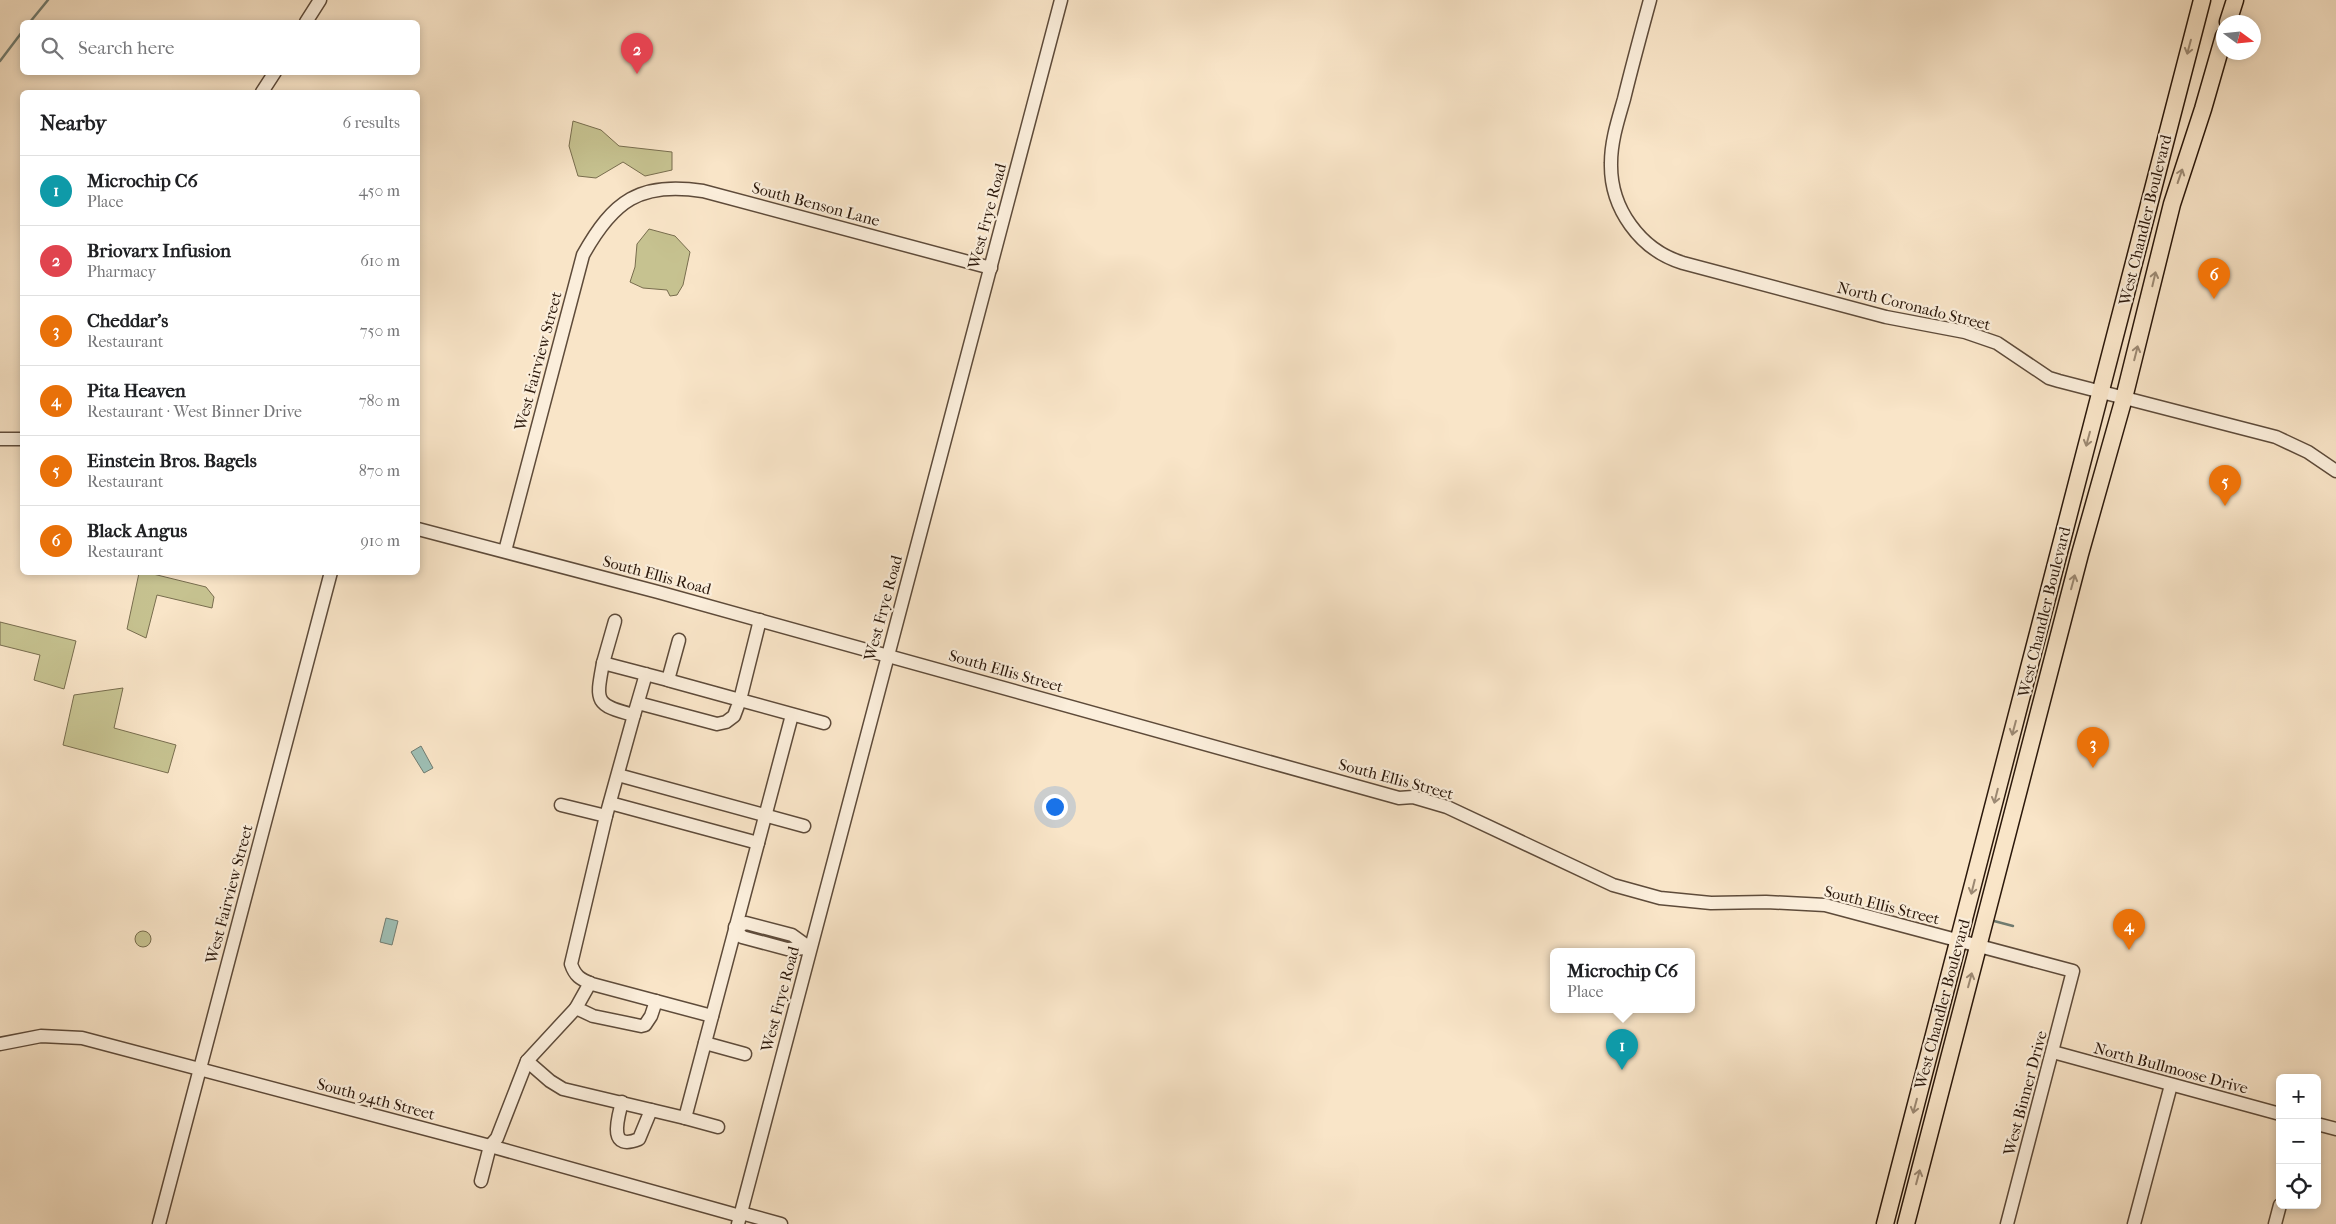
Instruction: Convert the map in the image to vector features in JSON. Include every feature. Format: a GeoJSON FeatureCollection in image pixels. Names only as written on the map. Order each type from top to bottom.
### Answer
{"type":"FeatureCollection","features":[{"type":"Feature","properties":{"kind":"main road","name":"West Chandler Boulevard"},"geometry":{"type":"LineString","coordinates":[[1885,1224],[2202,0]]}},
{"type":"Feature","properties":{"kind":"main road"},"geometry":{"type":"LineString","coordinates":[[2230,15],[2235,0]]}},
{"type":"Feature","properties":{"kind":"main road","name":"West Chandler Boulevard"},"geometry":{"type":"LineString","coordinates":[[1906,1224],[2051,663],[2124,398],[2172,204],[2217,60]]}},
{"type":"Feature","properties":{"kind":"main road"},"geometry":{"type":"LineString","coordinates":[[2050,586],[2054,606],[2045,648],[2051,663]]}},
{"type":"Feature","properties":{"kind":"street"},"geometry":{"type":"LineString","coordinates":[[307,20],[320,0]]}},
{"type":"Feature","properties":{"kind":"street","name":"West Frye Road"},"geometry":{"type":"LineString","coordinates":[[740,1218],[1061,0]]}},
{"type":"Feature","properties":{"kind":"street","name":"North Coronado Street"},"geometry":{"type":"LineString","coordinates":[[1650,0],[1611,155],[1611,176],[1615,195],[1622,211],[1637,233],[1653,248],[1674,260],[1886,317],[1933,325],[1979,336],[1997,344],[2049,378],[2276,437],[2308,452],[2336,471]]}},
{"type":"Feature","properties":{"kind":"street"},"geometry":{"type":"LineString","coordinates":[[263,90],[272,75]]}},
{"type":"Feature","properties":{"kind":"street","name":"South Benson Lane"},"geometry":{"type":"LineString","coordinates":[[632,197],[655,189],[679,187],[703,191],[991,268]]}},
{"type":"Feature","properties":{"kind":"street","name":"West Fairview Street"},"geometry":{"type":"LineString","coordinates":[[505,551],[583,255],[600,225],[632,197]]}},
{"type":"Feature","properties":{"kind":"street"},"geometry":{"type":"LineString","coordinates":[[0,440],[20,439]]}},
{"type":"Feature","properties":{"kind":"street","name":"South Ellis Road"},"geometry":{"type":"LineString","coordinates":[[420,530],[887,655]]}},
{"type":"Feature","properties":{"kind":"street","name":"West Fairview Street"},"geometry":{"type":"LineString","coordinates":[[158,1224],[330,575]]}},
{"type":"Feature","properties":{"kind":"street"},"geometry":{"type":"LineString","coordinates":[[615,621],[597,693],[602,702],[616,710],[636,709],[718,724],[726,722],[734,716],[740,700],[760,620]]}},
{"type":"Feature","properties":{"kind":"street"},"geometry":{"type":"LineString","coordinates":[[668,680],[679,640]]}},
{"type":"Feature","properties":{"kind":"street","name":"South Ellis Street"},"geometry":{"type":"LineString","coordinates":[[887,655],[1399,798],[1413,797],[1447,807],[1613,885],[1660,898],[1711,903],[1766,902],[1826,905],[2073,971]]}},
{"type":"Feature","properties":{"kind":"street"},"geometry":{"type":"LineString","coordinates":[[603,663],[824,723]]}},
{"type":"Feature","properties":{"kind":"street"},"geometry":{"type":"LineString","coordinates":[[646,674],[606,816],[571,964],[574,973],[580,979],[590,983],[712,1016]]}},
{"type":"Feature","properties":{"kind":"street"},"geometry":{"type":"LineString","coordinates":[[685,1118],[792,715]]}},
{"type":"Feature","properties":{"kind":"street"},"geometry":{"type":"LineString","coordinates":[[618,775],[804,826]]}},
{"type":"Feature","properties":{"kind":"street"},"geometry":{"type":"LineString","coordinates":[[610,803],[758,843]]}},
{"type":"Feature","properties":{"kind":"street"},"geometry":{"type":"LineString","coordinates":[[561,805],[606,816]]}},
{"type":"Feature","properties":{"kind":"street"},"geometry":{"type":"LineString","coordinates":[[735,927],[746,923],[792,935],[810,948]]}},
{"type":"Feature","properties":{"kind":"street","name":"West Binner Drive"},"geometry":{"type":"LineString","coordinates":[[2007,1224],[2073,971]]}},
{"type":"Feature","properties":{"kind":"street"},"geometry":{"type":"LineString","coordinates":[[481,1181],[490,1146],[497,1138],[527,1061],[576,1008],[590,983]]}},
{"type":"Feature","properties":{"kind":"street"},"geometry":{"type":"LineString","coordinates":[[576,1008],[594,1016],[640,1026],[649,1021],[656,1001]]}},
{"type":"Feature","properties":{"kind":"street","name":"South 94th Street"},"geometry":{"type":"LineString","coordinates":[[0,1044],[41,1036],[69,1036],[490,1146],[740,1218],[781,1224]]}},
{"type":"Feature","properties":{"kind":"street"},"geometry":{"type":"LineString","coordinates":[[705,1043],[745,1054]]}},
{"type":"Feature","properties":{"kind":"street","name":"North Bullmoose Drive"},"geometry":{"type":"LineString","coordinates":[[2053,1052],[2276,1113]]}},
{"type":"Feature","properties":{"kind":"street"},"geometry":{"type":"LineString","coordinates":[[527,1061],[550,1081],[563,1089],[718,1127]]}},
{"type":"Feature","properties":{"kind":"street"},"geometry":{"type":"LineString","coordinates":[[2134,1224],[2171,1085]]}},
{"type":"Feature","properties":{"kind":"street"},"geometry":{"type":"LineString","coordinates":[[622,1102],[615,1130],[617,1136],[624,1141],[633,1142],[639,1139],[643,1134],[651,1110]]}},
{"type":"Feature","properties":{"kind":"street"},"geometry":{"type":"LineString","coordinates":[[2321,1125],[2336,1129]]}},
{"type":"Feature","properties":{"kind":"street"},"geometry":{"type":"LineString","coordinates":[[2275,1224],[2279,1209]]}},
{"type":"Feature","properties":{"kind":"shaded area"},"geometry":{"type":"Polygon","coordinates":[[[573,121],[601,130],[619,146],[672,152],[672,170],[645,176],[623,162],[596,178],[578,176],[569,146],[573,121]]]}},
{"type":"Feature","properties":{"kind":"shaded area"},"geometry":{"type":"Polygon","coordinates":[[[649,229],[675,236],[690,252],[683,285],[677,295],[670,296],[667,290],[643,288],[630,282],[635,267],[637,244],[649,229]]]}},
{"type":"Feature","properties":{"kind":"shaded area"},"geometry":{"type":"Polygon","coordinates":[[[139,575],[157,575],[206,587],[214,597],[212,608],[157,595],[146,638],[127,629],[139,575]]]}},
{"type":"Feature","properties":{"kind":"shaded area"},"geometry":{"type":"Polygon","coordinates":[[[0,622],[76,641],[64,689],[34,680],[40,655],[0,645],[0,622]]]}},
{"type":"Feature","properties":{"kind":"shaded area"},"geometry":{"type":"Polygon","coordinates":[[[123,688],[114,728],[176,745],[168,773],[63,745],[74,695],[123,688]]]}},
{"type":"Feature","properties":{"kind":"shaded area"},"geometry":{"type":"Polygon","coordinates":[[[140,931],[146,931],[151,936],[149,945],[140,947],[135,942],[135,936],[140,931]]]}},
{"type":"Feature","properties":{"kind":"water"},"geometry":{"type":"Polygon","coordinates":[[[421,746],[433,768],[424,773],[411,752],[421,746]]]}},
{"type":"Feature","properties":{"kind":"water"},"geometry":{"type":"Polygon","coordinates":[[[386,918],[398,921],[392,945],[380,942],[386,918]]]}},
{"type":"Feature","properties":{"kind":"waterway"},"geometry":{"type":"LineString","coordinates":[[32,20],[48,0]]}},
{"type":"Feature","properties":{"kind":"waterway"},"geometry":{"type":"LineString","coordinates":[[0,61],[20,35]]}},
{"type":"Feature","properties":{"kind":"waterway"},"geometry":{"type":"LineString","coordinates":[[1994,921],[2013,926]]}},
{"type":"Feature","properties":{"kind":"place","name":"Briovarx Infusion"},"geometry":{"type":"Point","coordinates":[637,74]}},
{"type":"Feature","properties":{"kind":"place","name":"Black Angus"},"geometry":{"type":"Point","coordinates":[2214,299]}},
{"type":"Feature","properties":{"kind":"place","name":"Einstein Bros. Bagels"},"geometry":{"type":"Point","coordinates":[2225,506]}},
{"type":"Feature","properties":{"kind":"place","name":"Cheddar's"},"geometry":{"type":"Point","coordinates":[2093,768]}},
{"type":"Feature","properties":{"kind":"place","name":"Pita Heaven"},"geometry":{"type":"Point","coordinates":[2129,950]}},
{"type":"Feature","properties":{"kind":"place","name":"Microchip C6"},"geometry":{"type":"Point","coordinates":[1622,1070]}}]}
